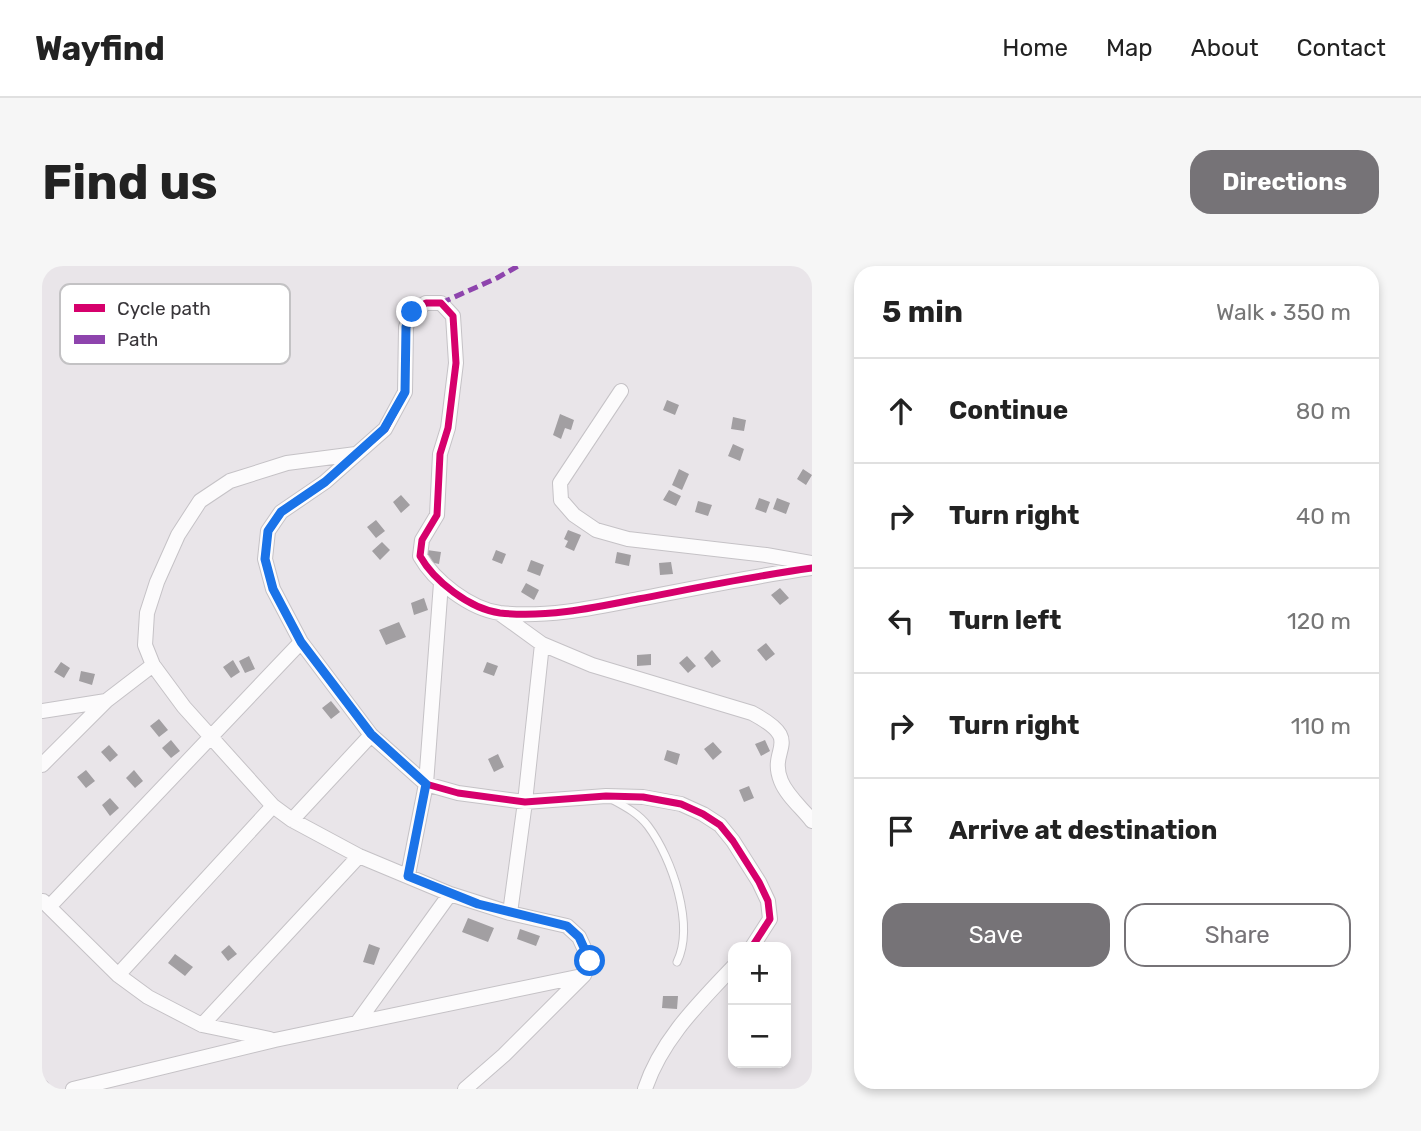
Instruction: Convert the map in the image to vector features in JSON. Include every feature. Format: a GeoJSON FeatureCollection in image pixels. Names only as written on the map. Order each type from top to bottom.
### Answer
{"type":"FeatureCollection","features":[{"type":"Feature","properties":{"kind":"street"},"geometry":{"type":"LineString","coordinates":[[755,942],[770,919],[768,901],[759,882],[720,825],[681,804],[643,797],[606,796],[526,802],[458,793],[426,784],[371,734],[301,642],[273,589],[265,559],[268,531],[281,512],[325,482],[384,429],[405,392],[406,327],[412,312],[426,303],[441,303],[453,316],[456,363],[448,428],[440,454],[437,515],[422,540],[420,556],[429,571],[441,583],[468,600],[498,613],[542,644],[592,665],[752,713],[768,722],[777,729],[782,739],[778,765],[780,779],[787,792],[812,821]]}},
{"type":"Feature","properties":{"kind":"street"},"geometry":{"type":"LineString","coordinates":[[621,391],[560,483],[561,500],[574,514],[596,530],[628,539],[812,563]]}},
{"type":"Feature","properties":{"kind":"street"},"geometry":{"type":"LineString","coordinates":[[356,454],[287,463],[230,481],[200,501],[178,535],[157,582],[147,613],[145,645],[153,665],[184,707],[273,806],[292,820],[359,856],[450,894],[510,913],[567,926],[579,937],[590,961],[584,975],[503,1055],[464,1089]]}},
{"type":"Feature","properties":{"kind":"street"},"geometry":{"type":"LineString","coordinates":[[498,613],[541,614],[587,609],[812,569]]}},
{"type":"Feature","properties":{"kind":"street"},"geometry":{"type":"LineString","coordinates":[[408,876],[426,784],[441,583]]}},
{"type":"Feature","properties":{"kind":"street"},"geometry":{"type":"LineString","coordinates":[[275,1041],[202,1026],[148,997],[118,975],[45,904],[212,737],[301,642]]}},
{"type":"Feature","properties":{"kind":"street"},"geometry":{"type":"LineString","coordinates":[[510,913],[526,802],[542,644]]}},
{"type":"Feature","properties":{"kind":"street"},"geometry":{"type":"LineString","coordinates":[[42,765],[106,701],[153,665]]}},
{"type":"Feature","properties":{"kind":"street"},"geometry":{"type":"LineString","coordinates":[[42,711],[106,701]]}},
{"type":"Feature","properties":{"kind":"street"},"geometry":{"type":"LineString","coordinates":[[292,820],[371,734]]}},
{"type":"Feature","properties":{"kind":"street"},"geometry":{"type":"LineString","coordinates":[[118,975],[273,806]]}},
{"type":"Feature","properties":{"kind":"street"},"geometry":{"type":"LineString","coordinates":[[202,1026],[359,856]]}},
{"type":"Feature","properties":{"kind":"street"},"geometry":{"type":"LineString","coordinates":[[357,1023],[450,894]]}},
{"type":"Feature","properties":{"kind":"street"},"geometry":{"type":"LineString","coordinates":[[645,1089],[662,1052],[685,1018],[728,972]]}},
{"type":"Feature","properties":{"kind":"street"},"geometry":{"type":"LineString","coordinates":[[73,1089],[275,1041],[584,975]]}},
{"type":"Feature","properties":{"kind":"lane"},"geometry":{"type":"LineString","coordinates":[[606,796],[635,813],[659,843],[676,884],[685,933],[677,962]]}},
{"type":"Feature","properties":{"kind":"building"},"geometry":{"type":"Polygon","coordinates":[[[667,400],[679,405],[675,415],[663,410],[667,400]]]}},
{"type":"Feature","properties":{"kind":"building"},"geometry":{"type":"Polygon","coordinates":[[[560,414],[574,420],[571,430],[565,428],[561,439],[553,435],[560,414]]]}},
{"type":"Feature","properties":{"kind":"building"},"geometry":{"type":"Polygon","coordinates":[[[733,417],[746,420],[744,431],[731,429],[733,417]]]}},
{"type":"Feature","properties":{"kind":"building"},"geometry":{"type":"Polygon","coordinates":[[[733,444],[744,449],[740,461],[728,456],[733,444]]]}},
{"type":"Feature","properties":{"kind":"building"},"geometry":{"type":"Polygon","coordinates":[[[679,469],[689,474],[682,490],[672,485],[679,469]]]}},
{"type":"Feature","properties":{"kind":"building"},"geometry":{"type":"Polygon","coordinates":[[[803,469],[812,475],[806,485],[797,479],[803,469]]]}},
{"type":"Feature","properties":{"kind":"building"},"geometry":{"type":"Polygon","coordinates":[[[669,490],[681,496],[676,506],[663,500],[669,490]]]}},
{"type":"Feature","properties":{"kind":"building"},"geometry":{"type":"Polygon","coordinates":[[[401,495],[410,505],[401,513],[393,502],[401,495]]]}},
{"type":"Feature","properties":{"kind":"building"},"geometry":{"type":"Polygon","coordinates":[[[759,498],[770,502],[766,513],[755,509],[759,498]]]}},
{"type":"Feature","properties":{"kind":"building"},"geometry":{"type":"Polygon","coordinates":[[[777,498],[790,503],[786,514],[773,509],[777,498]]]}},
{"type":"Feature","properties":{"kind":"building"},"geometry":{"type":"Polygon","coordinates":[[[698,501],[712,505],[708,516],[695,512],[698,501]]]}},
{"type":"Feature","properties":{"kind":"building"},"geometry":{"type":"Polygon","coordinates":[[[376,520],[385,531],[376,538],[367,527],[376,520]]]}},
{"type":"Feature","properties":{"kind":"building"},"geometry":{"type":"Polygon","coordinates":[[[568,530],[581,535],[574,551],[565,547],[568,541],[564,539],[568,530]]]}},
{"type":"Feature","properties":{"kind":"building"},"geometry":{"type":"Polygon","coordinates":[[[382,542],[390,550],[380,560],[372,551],[382,542]]]}},
{"type":"Feature","properties":{"kind":"building"},"geometry":{"type":"Polygon","coordinates":[[[427,550],[441,552],[439,564],[425,561],[427,550]]]}},
{"type":"Feature","properties":{"kind":"building"},"geometry":{"type":"Polygon","coordinates":[[[496,550],[506,554],[502,564],[492,560],[496,550]]]}},
{"type":"Feature","properties":{"kind":"building"},"geometry":{"type":"Polygon","coordinates":[[[617,552],[631,555],[629,566],[615,563],[617,552]]]}},
{"type":"Feature","properties":{"kind":"building"},"geometry":{"type":"Polygon","coordinates":[[[531,560],[544,565],[540,576],[527,571],[531,560]]]}},
{"type":"Feature","properties":{"kind":"building"},"geometry":{"type":"Polygon","coordinates":[[[671,562],[673,574],[660,575],[659,563],[671,562]]]}},
{"type":"Feature","properties":{"kind":"building"},"geometry":{"type":"Polygon","coordinates":[[[526,583],[539,590],[534,600],[521,592],[526,583]]]}},
{"type":"Feature","properties":{"kind":"building"},"geometry":{"type":"Polygon","coordinates":[[[780,588],[789,598],[780,605],[771,595],[780,588]]]}},
{"type":"Feature","properties":{"kind":"building"},"geometry":{"type":"Polygon","coordinates":[[[424,598],[428,610],[414,615],[411,603],[424,598]]]}},
{"type":"Feature","properties":{"kind":"building"},"geometry":{"type":"Polygon","coordinates":[[[399,622],[406,637],[386,645],[379,630],[399,622]]]}},
{"type":"Feature","properties":{"kind":"building"},"geometry":{"type":"Polygon","coordinates":[[[766,643],[775,654],[766,661],[757,650],[766,643]]]}},
{"type":"Feature","properties":{"kind":"building"},"geometry":{"type":"Polygon","coordinates":[[[712,650],[721,661],[712,668],[704,658],[712,650]]]}},
{"type":"Feature","properties":{"kind":"building"},"geometry":{"type":"Polygon","coordinates":[[[651,654],[651,665],[637,666],[637,655],[651,654]]]}},
{"type":"Feature","properties":{"kind":"building"},"geometry":{"type":"Polygon","coordinates":[[[249,656],[255,669],[245,673],[239,661],[249,656]]]}},
{"type":"Feature","properties":{"kind":"building"},"geometry":{"type":"Polygon","coordinates":[[[687,656],[696,666],[688,673],[679,663],[687,656]]]}},
{"type":"Feature","properties":{"kind":"building"},"geometry":{"type":"Polygon","coordinates":[[[233,660],[240,672],[231,678],[223,667],[233,660]]]}},
{"type":"Feature","properties":{"kind":"building"},"geometry":{"type":"Polygon","coordinates":[[[61,662],[70,668],[64,678],[54,672],[61,662]]]}},
{"type":"Feature","properties":{"kind":"building"},"geometry":{"type":"Polygon","coordinates":[[[487,662],[498,666],[494,676],[483,672],[487,662]]]}},
{"type":"Feature","properties":{"kind":"building"},"geometry":{"type":"Polygon","coordinates":[[[81,671],[95,674],[92,685],[79,681],[81,671]]]}},
{"type":"Feature","properties":{"kind":"building"},"geometry":{"type":"Polygon","coordinates":[[[331,701],[340,712],[331,719],[322,708],[331,701]]]}},
{"type":"Feature","properties":{"kind":"building"},"geometry":{"type":"Polygon","coordinates":[[[159,719],[168,730],[159,737],[150,726],[159,719]]]}},
{"type":"Feature","properties":{"kind":"building"},"geometry":{"type":"Polygon","coordinates":[[[171,740],[180,751],[171,758],[162,748],[171,740]]]}},
{"type":"Feature","properties":{"kind":"building"},"geometry":{"type":"Polygon","coordinates":[[[765,740],[770,751],[761,756],[755,744],[765,740]]]}},
{"type":"Feature","properties":{"kind":"building"},"geometry":{"type":"Polygon","coordinates":[[[713,742],[722,752],[713,760],[704,749],[713,742]]]}},
{"type":"Feature","properties":{"kind":"building"},"geometry":{"type":"Polygon","coordinates":[[[109,745],[118,755],[110,762],[101,752],[109,745]]]}},
{"type":"Feature","properties":{"kind":"building"},"geometry":{"type":"Polygon","coordinates":[[[667,750],[680,754],[677,765],[664,760],[667,750]]]}},
{"type":"Feature","properties":{"kind":"building"},"geometry":{"type":"Polygon","coordinates":[[[498,754],[504,767],[494,772],[488,759],[498,754]]]}},
{"type":"Feature","properties":{"kind":"building"},"geometry":{"type":"Polygon","coordinates":[[[86,770],[95,781],[86,788],[77,777],[86,770]]]}},
{"type":"Feature","properties":{"kind":"building"},"geometry":{"type":"Polygon","coordinates":[[[134,770],[143,781],[135,788],[126,778],[134,770]]]}},
{"type":"Feature","properties":{"kind":"building"},"geometry":{"type":"Polygon","coordinates":[[[749,786],[754,798],[744,802],[739,790],[749,786]]]}},
{"type":"Feature","properties":{"kind":"building"},"geometry":{"type":"Polygon","coordinates":[[[110,798],[119,808],[110,816],[102,805],[110,798]]]}},
{"type":"Feature","properties":{"kind":"building"},"geometry":{"type":"Polygon","coordinates":[[[468,918],[494,928],[488,942],[462,932],[468,918]]]}},
{"type":"Feature","properties":{"kind":"building"},"geometry":{"type":"Polygon","coordinates":[[[520,929],[540,936],[536,946],[517,939],[520,929]]]}},
{"type":"Feature","properties":{"kind":"building"},"geometry":{"type":"Polygon","coordinates":[[[369,944],[380,948],[374,965],[363,962],[369,944]]]}},
{"type":"Feature","properties":{"kind":"building"},"geometry":{"type":"Polygon","coordinates":[[[229,945],[237,954],[228,961],[221,952],[229,945]]]}},
{"type":"Feature","properties":{"kind":"building"},"geometry":{"type":"Polygon","coordinates":[[[175,954],[193,967],[185,976],[168,963],[175,954]]]}},
{"type":"Feature","properties":{"kind":"building"},"geometry":{"type":"Polygon","coordinates":[[[663,996],[678,996],[677,1009],[662,1008],[663,996]]]}},
{"type":"Feature","properties":{"kind":"marked path"},"geometry":{"type":"LineString","coordinates":[[441,303],[518,266]]}},
{"type":"Feature","properties":{"kind":"cycle path"},"geometry":{"type":"LineString","coordinates":[[755,942],[770,919],[768,901],[733,841],[720,825],[703,814],[681,804],[643,797],[606,796],[525,802],[458,793],[426,784],[371,735],[301,642],[273,589],[265,559],[268,531],[281,512],[325,482],[385,429],[405,392],[406,327],[412,312],[426,303],[441,303],[453,316],[456,363],[448,428],[440,454],[437,515],[422,540],[420,556],[434,575],[465,600],[500,613],[552,613],[812,568]]}},
{"type":"Feature","properties":{"kind":"route"},"geometry":{"type":"LineString","coordinates":[[412,312],[406,327],[405,392],[384,429],[325,482],[281,512],[268,531],[265,559],[273,589],[301,642],[371,734],[426,784],[408,876],[478,904],[567,926],[579,937],[590,961]]}}]}
